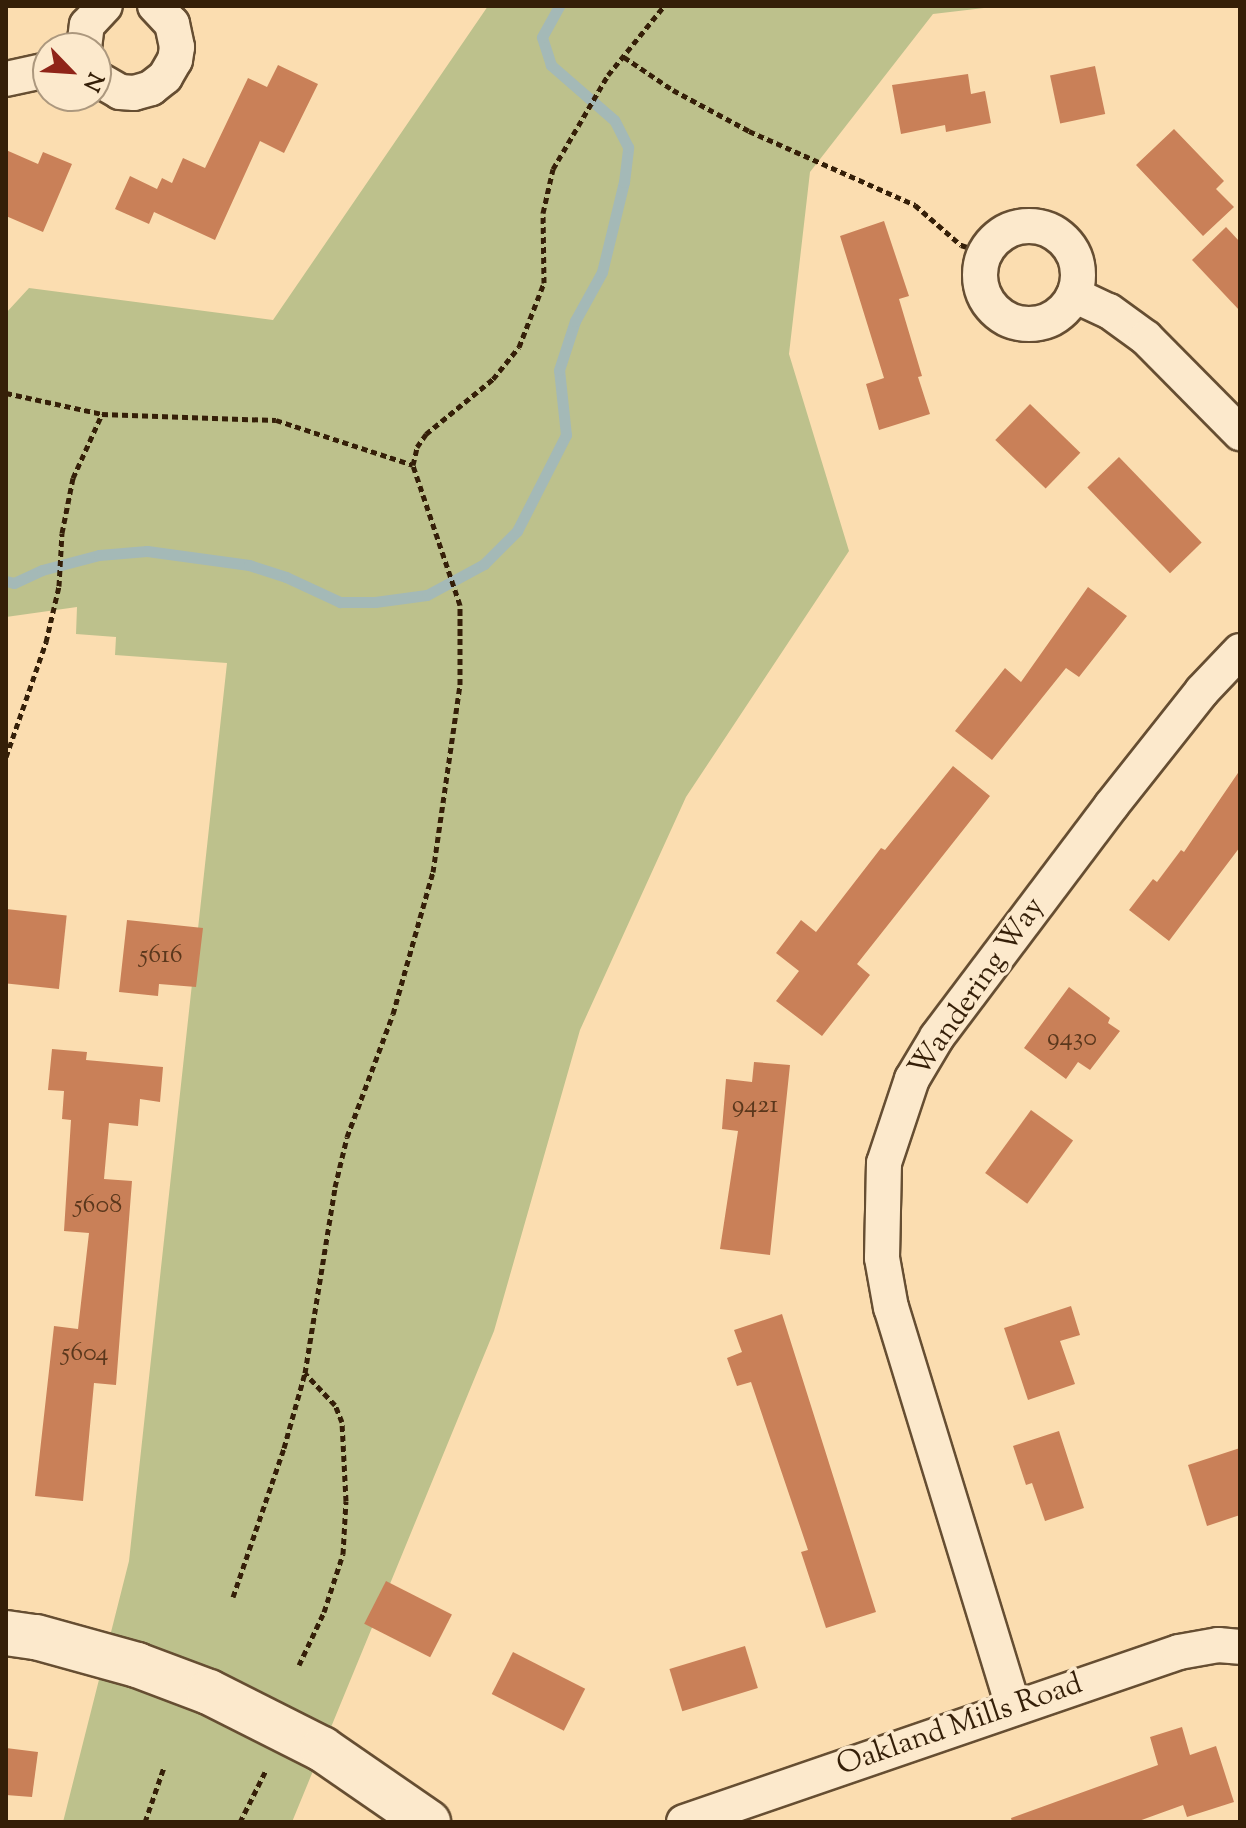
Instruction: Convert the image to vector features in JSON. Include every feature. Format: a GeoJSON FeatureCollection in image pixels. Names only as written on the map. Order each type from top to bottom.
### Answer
{"type":"FeatureCollection","features":[{"type":"Feature","properties":{"kind":"street"},"geometry":{"type":"LineString","coordinates":[[86,32],[87,25],[105,6]]}},
{"type":"Feature","properties":{"kind":"street"},"geometry":{"type":"LineString","coordinates":[[112,87],[120,92],[134,93],[151,88],[165,77],[175,60],[177,47],[172,24],[155,6]]}},
{"type":"Feature","properties":{"kind":"street"},"geometry":{"type":"LineString","coordinates":[[6,79],[32,73]]}},
{"type":"Feature","properties":{"kind":"street"},"geometry":{"type":"LineString","coordinates":[[1035,226],[1051,231],[1069,246],[1076,261],[1078,275],[1074,295],[1061,312],[1048,320],[1032,324],[1014,322],[995,310],[985,297],[980,270],[985,253],[997,238],[1009,230],[1035,226]]}},
{"type":"Feature","properties":{"kind":"street"},"geometry":{"type":"LineString","coordinates":[[1074,295],[1109,311],[1146,338],[1240,433]]}},
{"type":"Feature","properties":{"kind":"street","name":"Wandering Way"},"geometry":{"type":"LineString","coordinates":[[1013,1706],[891,1308],[882,1258],[884,1163],[897,1115],[912,1079],[937,1037],[1111,806],[1202,691],[1240,651]]}},
{"type":"Feature","properties":{"kind":"street"},"geometry":{"type":"LineString","coordinates":[[6,1633],[36,1637],[137,1665],[209,1692],[322,1749],[428,1822]]}},
{"type":"Feature","properties":{"kind":"street","name":"Oakland Mills Road"},"geometry":{"type":"LineString","coordinates":[[684,1822],[1013,1706],[1179,1652],[1218,1645],[1240,1647]]}},
{"type":"Feature","properties":{"kind":"path"},"geometry":{"type":"LineString","coordinates":[[233,1597],[305,1373],[329,1241],[335,1187],[347,1137],[393,1014],[433,872],[460,685],[460,605],[413,465],[417,447],[426,434],[493,379],[519,347],[544,283],[543,213],[553,169],[608,75],[664,6]]}},
{"type":"Feature","properties":{"kind":"path"},"geometry":{"type":"LineString","coordinates":[[624,57],[673,90],[749,131],[915,205],[961,245],[985,253]]}},
{"type":"Feature","properties":{"kind":"path"},"geometry":{"type":"LineString","coordinates":[[6,393],[102,414],[276,420],[413,465]]}},
{"type":"Feature","properties":{"kind":"path"},"geometry":{"type":"LineString","coordinates":[[6,757],[46,642],[59,586],[62,533],[73,478],[102,414]]}},
{"type":"Feature","properties":{"kind":"path"},"geometry":{"type":"LineString","coordinates":[[299,1665],[324,1612],[343,1554],[346,1501],[342,1422],[335,1405],[305,1373]]}},
{"type":"Feature","properties":{"kind":"path"},"geometry":{"type":"LineString","coordinates":[[145,1822],[164,1767]]}},
{"type":"Feature","properties":{"kind":"path"},"geometry":{"type":"LineString","coordinates":[[240,1822],[266,1770]]}},
{"type":"Feature","properties":{"kind":"green space"},"geometry":{"type":"Polygon","coordinates":[[[488,6],[1001,6],[933,14],[810,172],[789,354],[849,551],[686,797],[580,1030],[494,1331],[292,1822],[63,1822],[129,1561],[227,663],[115,655],[116,637],[76,634],[77,607],[6,617],[6,313],[29,288],[273,320],[488,6]]]}},
{"type":"Feature","properties":{"kind":"building"},"geometry":{"type":"Polygon","coordinates":[[[278,65],[318,84],[284,153],[260,141],[215,240],[154,212],[149,224],[115,209],[130,176],[157,189],[162,178],[172,183],[183,158],[205,168],[248,78],[267,87],[278,65]]]}},
{"type":"Feature","properties":{"kind":"building"},"geometry":{"type":"Polygon","coordinates":[[[1095,66],[1105,114],[1060,123],[1050,76],[1095,66]]]}},
{"type":"Feature","properties":{"kind":"building"},"geometry":{"type":"Polygon","coordinates":[[[968,74],[971,94],[985,91],[991,123],[946,132],[945,125],[901,134],[892,85],[968,74]]]}},
{"type":"Feature","properties":{"kind":"building"},"geometry":{"type":"Polygon","coordinates":[[[1174,129],[1224,181],[1216,189],[1234,207],[1203,236],[1136,165],[1174,129]]]}},
{"type":"Feature","properties":{"kind":"building"},"geometry":{"type":"Polygon","coordinates":[[[6,150],[38,164],[43,152],[72,164],[43,232],[6,216],[6,150]]]}},
{"type":"Feature","properties":{"kind":"building"},"geometry":{"type":"Polygon","coordinates":[[[884,221],[909,296],[899,299],[930,414],[879,430],[866,384],[884,378],[840,236],[884,221]]]}},
{"type":"Feature","properties":{"kind":"building"},"geometry":{"type":"Polygon","coordinates":[[[1226,227],[1240,242],[1240,311],[1192,260],[1226,227]]]}},
{"type":"Feature","properties":{"kind":"building"},"geometry":{"type":"Polygon","coordinates":[[[1030,404],[1080,453],[1046,489],[995,440],[1030,404]]]}},
{"type":"Feature","properties":{"kind":"building"},"geometry":{"type":"Polygon","coordinates":[[[1119,457],[1202,543],[1170,573],[1087,488],[1119,457]]]}},
{"type":"Feature","properties":{"kind":"building"},"geometry":{"type":"Polygon","coordinates":[[[1088,587],[1127,616],[1079,677],[1066,668],[992,760],[955,731],[1005,668],[1021,682],[1088,587]]]}},
{"type":"Feature","properties":{"kind":"building"},"geometry":{"type":"Polygon","coordinates":[[[953,766],[990,796],[857,964],[870,975],[822,1036],[776,1001],[799,971],[776,953],[801,920],[816,932],[881,848],[885,850],[953,766]]]}},
{"type":"Feature","properties":{"kind":"building"},"geometry":{"type":"Polygon","coordinates":[[[1240,770],[1240,847],[1169,941],[1129,910],[1153,879],[1157,882],[1181,850],[1184,852],[1240,770]]]}},
{"type":"Feature","properties":{"kind":"building"},"geometry":{"type":"Polygon","coordinates":[[[6,909],[67,915],[59,989],[6,983],[6,909]]]}},
{"type":"Feature","properties":{"kind":"building"},"geometry":{"type":"Polygon","coordinates":[[[127,920],[203,928],[196,987],[159,984],[158,996],[119,992],[127,920]]]}},
{"type":"Feature","properties":{"kind":"building"},"geometry":{"type":"Polygon","coordinates":[[[1069,987],[1110,1018],[1108,1023],[1120,1031],[1090,1070],[1078,1062],[1066,1079],[1024,1048],[1069,987]]]}},
{"type":"Feature","properties":{"kind":"building"},"geometry":{"type":"Polygon","coordinates":[[[52,1049],[87,1052],[86,1060],[163,1067],[160,1102],[140,1099],[138,1126],[109,1123],[104,1179],[132,1181],[116,1385],[94,1383],[83,1501],[35,1496],[54,1326],[78,1329],[89,1233],[64,1231],[71,1120],[62,1119],[64,1091],[48,1090],[52,1049]]]}},
{"type":"Feature","properties":{"kind":"building"},"geometry":{"type":"Polygon","coordinates":[[[754,1062],[790,1065],[770,1255],[720,1249],[738,1131],[722,1129],[726,1079],[752,1082],[754,1062]]]}},
{"type":"Feature","properties":{"kind":"building"},"geometry":{"type":"Polygon","coordinates":[[[1031,1110],[1073,1141],[1027,1204],[985,1173],[1031,1110]]]}},
{"type":"Feature","properties":{"kind":"building"},"geometry":{"type":"Polygon","coordinates":[[[1071,1306],[1080,1335],[1060,1341],[1075,1384],[1028,1400],[1004,1328],[1071,1306]]]}},
{"type":"Feature","properties":{"kind":"building"},"geometry":{"type":"Polygon","coordinates":[[[782,1314],[876,1612],[826,1628],[801,1552],[808,1550],[751,1382],[737,1386],[727,1358],[742,1352],[734,1330],[782,1314]]]}},
{"type":"Feature","properties":{"kind":"building"},"geometry":{"type":"Polygon","coordinates":[[[1059,1431],[1084,1508],[1045,1521],[1032,1483],[1026,1485],[1013,1446],[1059,1431]]]}},
{"type":"Feature","properties":{"kind":"building"},"geometry":{"type":"Polygon","coordinates":[[[1240,1448],[1240,1515],[1207,1526],[1188,1465],[1240,1448]]]}},
{"type":"Feature","properties":{"kind":"building"},"geometry":{"type":"Polygon","coordinates":[[[386,1581],[452,1615],[430,1657],[364,1624],[386,1581]]]}},
{"type":"Feature","properties":{"kind":"building"},"geometry":{"type":"Polygon","coordinates":[[[745,1646],[758,1688],[682,1711],[669,1669],[745,1646]]]}},
{"type":"Feature","properties":{"kind":"building"},"geometry":{"type":"Polygon","coordinates":[[[513,1652],[585,1689],[564,1731],[492,1694],[513,1652]]]}},
{"type":"Feature","properties":{"kind":"building"},"geometry":{"type":"Polygon","coordinates":[[[1182,1727],[1190,1755],[1216,1746],[1234,1802],[1187,1817],[1183,1805],[1136,1822],[1012,1822],[1011,1818],[1158,1765],[1150,1737],[1182,1727]]]}},
{"type":"Feature","properties":{"kind":"building"},"geometry":{"type":"Polygon","coordinates":[[[6,1748],[38,1752],[32,1797],[6,1795],[6,1748]]]}},
{"type":"Feature","properties":{"kind":"waterway"},"geometry":{"type":"LineString","coordinates":[[6,581],[14,583],[42,570],[99,555],[147,551],[249,565],[286,577],[340,602],[375,602],[427,595],[484,564],[517,531],[566,435],[559,370],[575,321],[602,272],[624,182],[628,147],[614,120],[551,65],[542,37],[559,6]]}}]}
